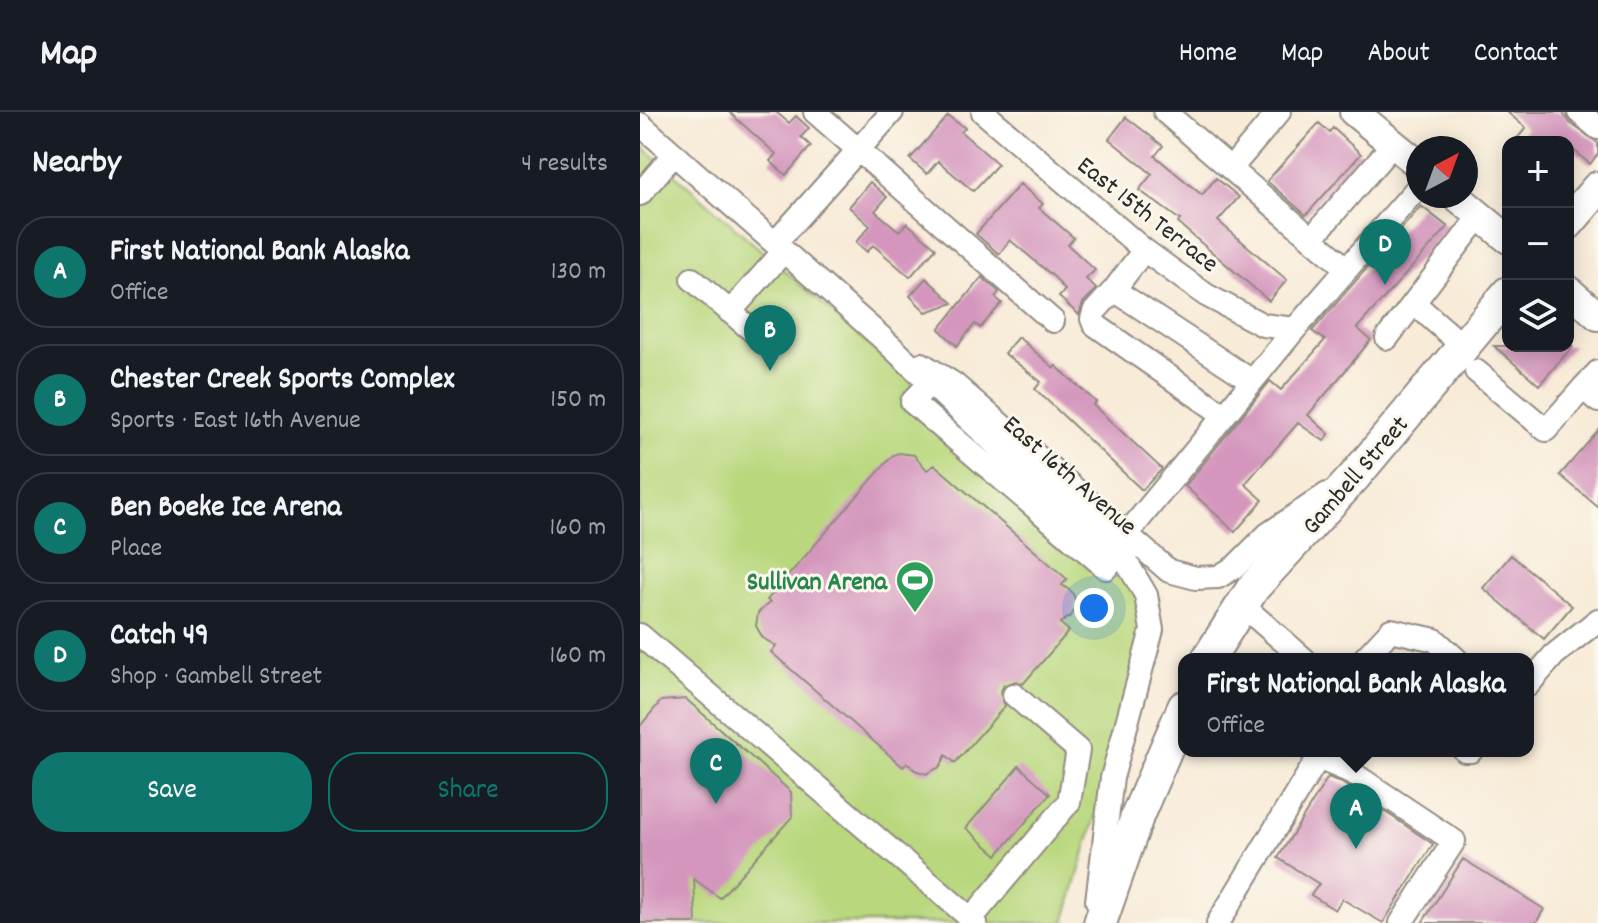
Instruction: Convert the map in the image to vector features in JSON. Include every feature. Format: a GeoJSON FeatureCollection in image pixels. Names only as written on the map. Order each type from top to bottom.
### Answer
{"type":"FeatureCollection","features":[{"type":"Feature","properties":{"kind":"highway"},"geometry":{"type":"LineString","coordinates":[[1574,216],[1598,188]]}},
{"type":"Feature","properties":{"kind":"highway","name":"Gambell Street"},"geometry":{"type":"LineString","coordinates":[[1212,653],[1253,588],[1354,477],[1470,359],[1502,303]]}},
{"type":"Feature","properties":{"kind":"highway"},"geometry":{"type":"LineString","coordinates":[[1097,923],[1138,814],[1178,721]]}},
{"type":"Feature","properties":{"kind":"main road"},"geometry":{"type":"LineString","coordinates":[[1354,112],[1406,154]]}},
{"type":"Feature","properties":{"kind":"main road"},"geometry":{"type":"LineString","coordinates":[[1470,208],[1502,234]]}},
{"type":"Feature","properties":{"kind":"main road"},"geometry":{"type":"LineString","coordinates":[[1574,295],[1598,316]]}},
{"type":"Feature","properties":{"kind":"street"},"geometry":{"type":"LineString","coordinates":[[815,112],[1053,321]]}},
{"type":"Feature","properties":{"kind":"street"},"geometry":{"type":"LineString","coordinates":[[730,312],[779,247],[892,112]]}},
{"type":"Feature","properties":{"kind":"street","name":"East 15th Terrace"},"geometry":{"type":"LineString","coordinates":[[983,112],[1144,250],[1206,295],[1263,325],[1295,329]]}},
{"type":"Feature","properties":{"kind":"street"},"geometry":{"type":"LineString","coordinates":[[1165,112],[1347,269]]}},
{"type":"Feature","properties":{"kind":"street"},"geometry":{"type":"LineString","coordinates":[[1238,160],[1279,112]]}},
{"type":"Feature","properties":{"kind":"street"},"geometry":{"type":"LineString","coordinates":[[1579,112],[1598,128]]}},
{"type":"Feature","properties":{"kind":"street","name":"East 16th Avenue"},"geometry":{"type":"LineString","coordinates":[[640,124],[881,337],[1025,472],[1169,571],[1196,578],[1218,577],[1235,567],[1268,534],[1354,477]]}},
{"type":"Feature","properties":{"kind":"street"},"geometry":{"type":"LineString","coordinates":[[1312,238],[1393,144]]}},
{"type":"Feature","properties":{"kind":"street"},"geometry":{"type":"LineString","coordinates":[[640,194],[674,154]]}},
{"type":"Feature","properties":{"kind":"street"},"geometry":{"type":"LineString","coordinates":[[1124,542],[1252,381],[1406,201]]}},
{"type":"Feature","properties":{"kind":"street"},"geometry":{"type":"LineString","coordinates":[[1387,338],[1480,216]]}},
{"type":"Feature","properties":{"kind":"street"},"geometry":{"type":"LineString","coordinates":[[1144,250],[1094,312],[1094,324],[1224,415]]}},
{"type":"Feature","properties":{"kind":"street"},"geometry":{"type":"LineString","coordinates":[[692,279],[762,339]]}},
{"type":"Feature","properties":{"kind":"street"},"geometry":{"type":"LineString","coordinates":[[1114,290],[1252,381]]}},
{"type":"Feature","properties":{"kind":"street"},"geometry":{"type":"LineString","coordinates":[[1414,303],[1546,430],[1593,387]]}},
{"type":"Feature","properties":{"kind":"street","name":"East 16th Avenue"},"geometry":{"type":"LineString","coordinates":[[881,337],[954,384],[1124,542],[1146,595],[1152,630],[1112,778],[1097,923]]}},
{"type":"Feature","properties":{"kind":"street"},"geometry":{"type":"LineString","coordinates":[[1242,605],[1297,653]]}},
{"type":"Feature","properties":{"kind":"street"},"geometry":{"type":"LineString","coordinates":[[1534,678],[1554,655],[1598,620]]}},
{"type":"Feature","properties":{"kind":"street"},"geometry":{"type":"LineString","coordinates":[[1370,653],[1391,630],[1435,640],[1449,653]]}},
{"type":"Feature","properties":{"kind":"street"},"geometry":{"type":"LineString","coordinates":[[640,635],[974,921],[1069,802],[1078,750],[1014,695]]}},
{"type":"Feature","properties":{"kind":"street"},"geometry":{"type":"LineString","coordinates":[[1218,923],[1318,758],[1349,771],[1454,841],[1401,923]]}},
{"type":"Feature","properties":{"kind":"green space"},"geometry":{"type":"Polygon","coordinates":[[[640,144],[1159,599],[1064,923],[640,923],[640,144]]]}},
{"type":"Feature","properties":{"kind":"building"},"geometry":{"type":"Polygon","coordinates":[[[729,112],[776,112],[789,123],[796,116],[809,128],[801,137],[811,146],[786,175],[770,161],[776,154],[729,112]]]}},
{"type":"Feature","properties":{"kind":"building"},"geometry":{"type":"Polygon","coordinates":[[[1507,112],[1562,112],[1570,123],[1598,143],[1598,154],[1590,164],[1574,150],[1574,136],[1519,136],[1526,128],[1507,112]]]}},
{"type":"Feature","properties":{"kind":"building"},"geometry":{"type":"Polygon","coordinates":[[[948,116],[965,128],[961,132],[998,164],[973,191],[938,161],[927,174],[910,159],[948,116]]]}},
{"type":"Feature","properties":{"kind":"building"},"geometry":{"type":"Polygon","coordinates":[[[1126,117],[1163,146],[1155,156],[1202,195],[1216,178],[1239,197],[1218,221],[1287,280],[1269,301],[1178,223],[1180,220],[1139,190],[1152,174],[1109,139],[1126,117]]]}},
{"type":"Feature","properties":{"kind":"building"},"geometry":{"type":"Polygon","coordinates":[[[1319,123],[1329,132],[1333,128],[1361,154],[1306,215],[1267,181],[1319,123]]]}},
{"type":"Feature","properties":{"kind":"building"},"geometry":{"type":"Polygon","coordinates":[[[870,182],[887,197],[875,211],[899,231],[907,223],[936,248],[910,277],[873,245],[867,252],[856,242],[870,226],[849,207],[870,182]]]}},
{"type":"Feature","properties":{"kind":"building"},"geometry":{"type":"Polygon","coordinates":[[[1020,184],[1043,204],[1039,208],[1074,238],[1068,245],[1095,270],[1086,279],[1096,289],[1083,303],[1079,315],[1059,297],[1065,290],[1054,277],[1010,240],[999,254],[976,234],[1020,184]]]}},
{"type":"Feature","properties":{"kind":"building"},"geometry":{"type":"Polygon","coordinates":[[[1419,208],[1448,227],[1357,328],[1371,340],[1308,415],[1329,434],[1324,441],[1298,423],[1245,484],[1263,500],[1235,532],[1185,486],[1270,381],[1281,390],[1325,340],[1312,331],[1419,208]]]}},
{"type":"Feature","properties":{"kind":"building"},"geometry":{"type":"Polygon","coordinates":[[[982,277],[999,292],[995,297],[1002,303],[980,328],[975,324],[957,346],[939,329],[982,277]]]}},
{"type":"Feature","properties":{"kind":"building"},"geometry":{"type":"Polygon","coordinates":[[[926,278],[953,303],[926,312],[910,296],[926,278]]]}},
{"type":"Feature","properties":{"kind":"building"},"geometry":{"type":"Polygon","coordinates":[[[1018,337],[1096,402],[1093,405],[1162,469],[1142,490],[1035,389],[1041,382],[1004,353],[1018,337]]]}},
{"type":"Feature","properties":{"kind":"building"},"geometry":{"type":"Polygon","coordinates":[[[1494,346],[1502,346],[1502,352],[1568,352],[1539,385],[1494,346]]]}},
{"type":"Feature","properties":{"kind":"building"},"geometry":{"type":"Polygon","coordinates":[[[1598,431],[1598,507],[1560,475],[1598,431]]]}},
{"type":"Feature","properties":{"kind":"building","name":"Sullivan Arena"},"geometry":{"type":"Polygon","coordinates":[[[893,455],[914,455],[927,470],[935,465],[1067,579],[1062,585],[1072,592],[1076,602],[1072,615],[1060,623],[1069,631],[1023,684],[1016,681],[1004,685],[1000,693],[1005,706],[955,763],[946,755],[940,767],[926,774],[907,763],[903,767],[771,652],[776,646],[763,638],[756,626],[758,613],[770,602],[767,600],[893,455]]]}},
{"type":"Feature","properties":{"kind":"building"},"geometry":{"type":"Polygon","coordinates":[[[1511,555],[1572,606],[1544,639],[1483,588],[1511,555]]]}},
{"type":"Feature","properties":{"kind":"building"},"geometry":{"type":"Polygon","coordinates":[[[686,699],[791,792],[792,817],[720,898],[694,879],[696,923],[640,923],[640,726],[661,701],[686,699]]]}},
{"type":"Feature","properties":{"kind":"building"},"geometry":{"type":"Polygon","coordinates":[[[1019,766],[1050,794],[997,855],[966,828],[1019,766]]]}},
{"type":"Feature","properties":{"kind":"building"},"geometry":{"type":"Polygon","coordinates":[[[1328,777],[1342,783],[1433,844],[1383,923],[1342,899],[1335,910],[1311,895],[1319,884],[1278,858],[1328,777]]]}},
{"type":"Feature","properties":{"kind":"building"},"geometry":{"type":"Polygon","coordinates":[[[1463,859],[1544,909],[1536,923],[1422,923],[1463,859]]]}},
{"type":"Feature","properties":{"kind":"place","name":"Catch 49"},"geometry":{"type":"Point","coordinates":[1385,285]}},
{"type":"Feature","properties":{"kind":"place","name":"Chester Creek Sports Complex"},"geometry":{"type":"Point","coordinates":[770,371]}},
{"type":"Feature","properties":{"kind":"place","name":"Sullivan Arena"},"geometry":{"type":"Point","coordinates":[915,614]}},
{"type":"Feature","properties":{"kind":"place","name":"Ben Boeke Ice Arena"},"geometry":{"type":"Point","coordinates":[716,804]}},
{"type":"Feature","properties":{"kind":"place","name":"First National Bank Alaska"},"geometry":{"type":"Point","coordinates":[1356,849]}}]}
